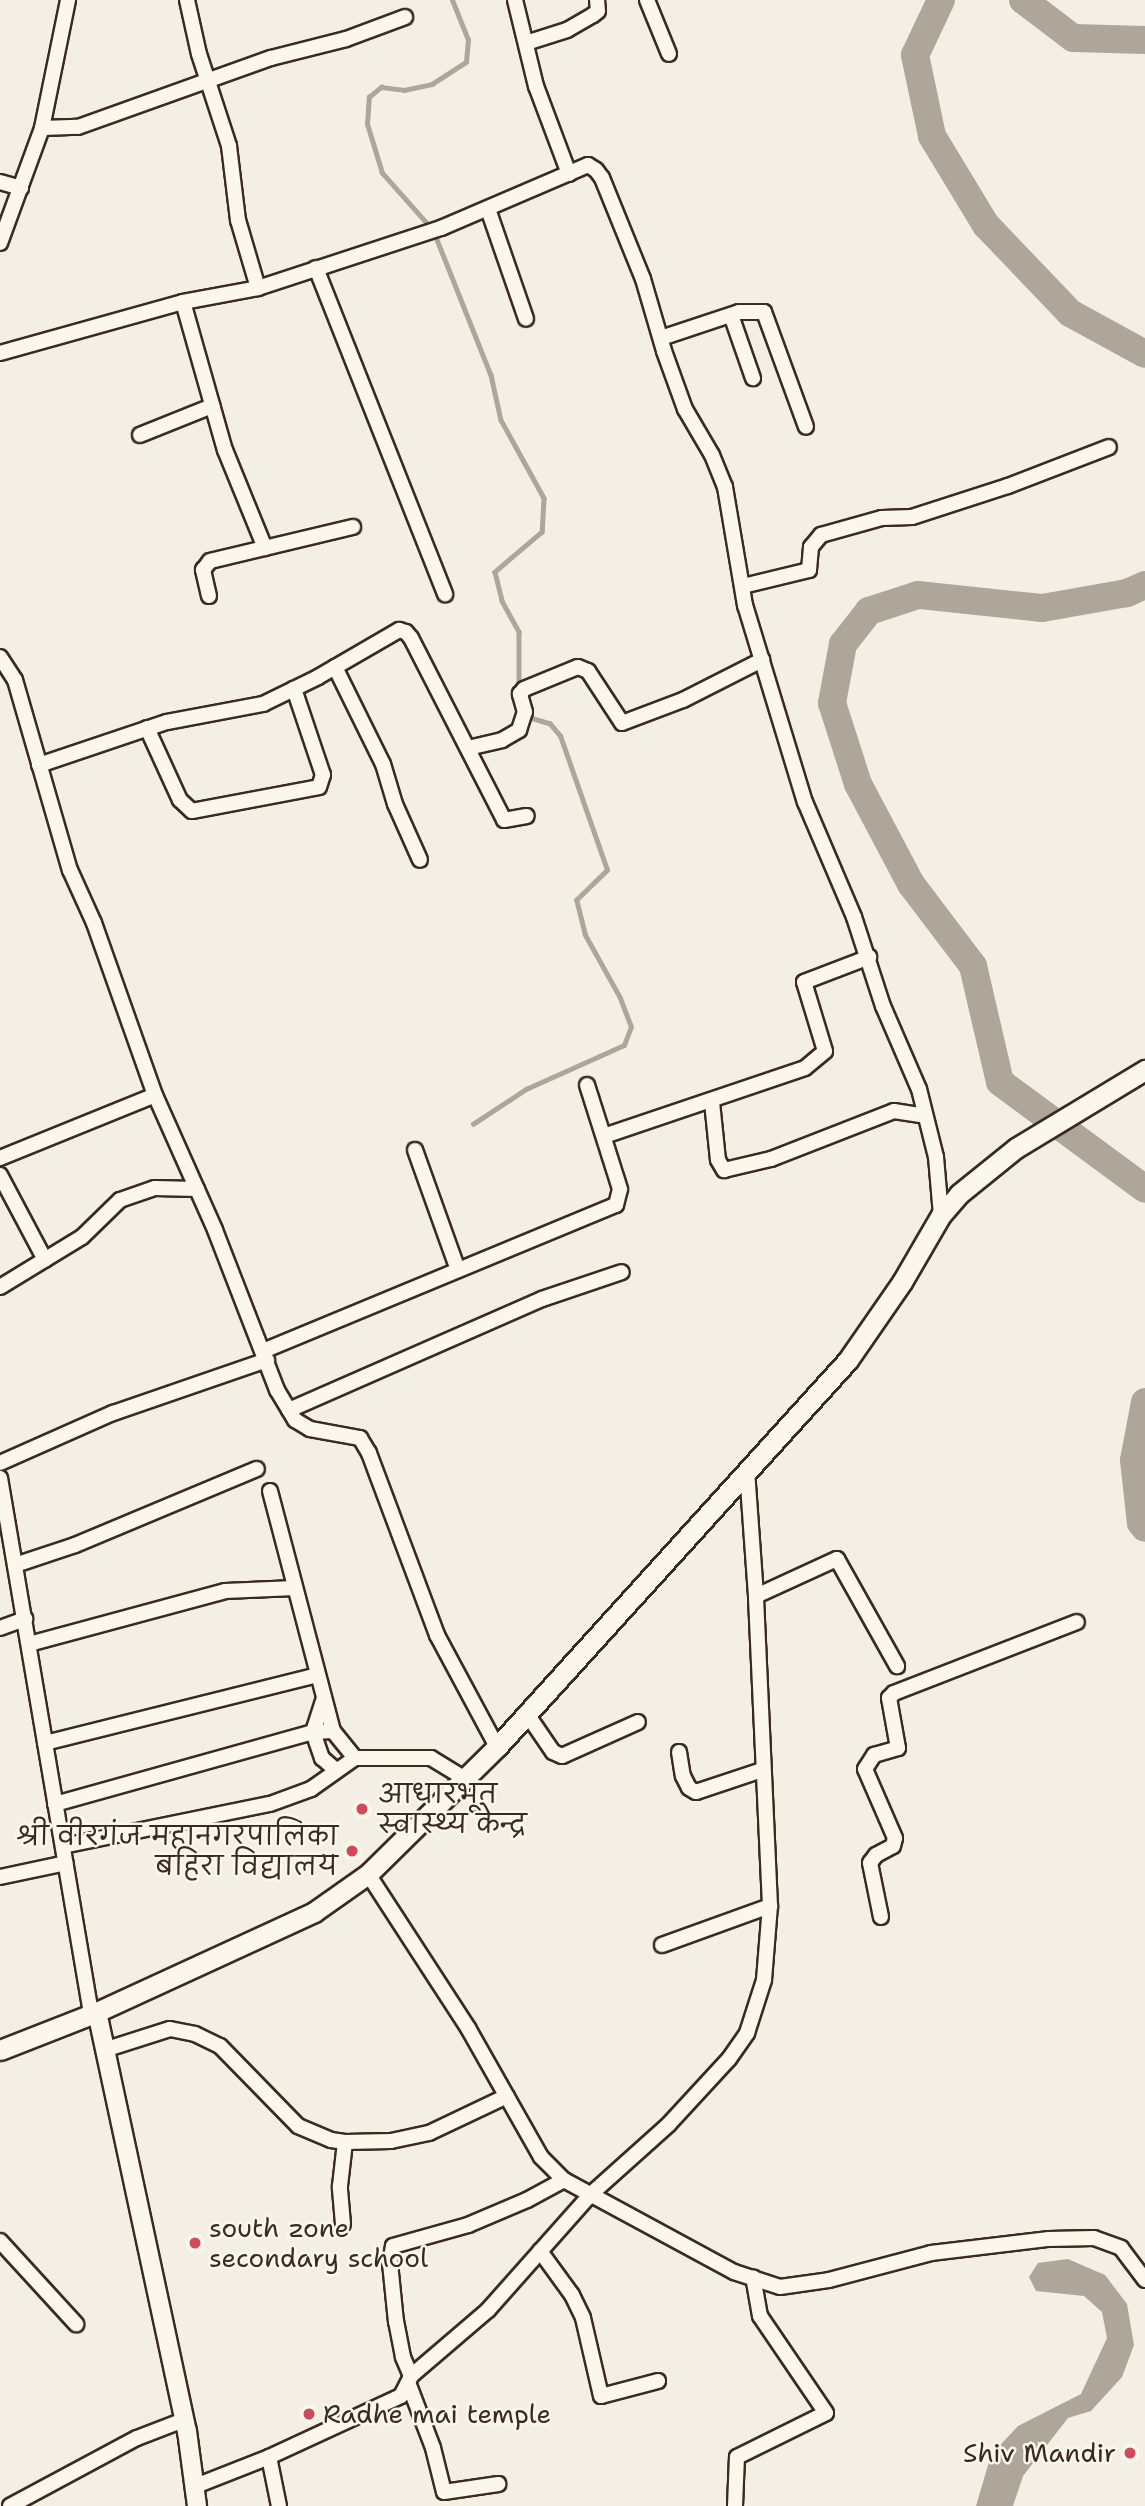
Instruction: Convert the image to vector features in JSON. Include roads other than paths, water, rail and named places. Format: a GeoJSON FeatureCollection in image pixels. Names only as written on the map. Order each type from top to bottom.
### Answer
{"type":"FeatureCollection","features":[{"type":"Feature","properties":{"kind":"main road"},"geometry":{"type":"LineString","coordinates":[[0,2050],[94,2012],[314,1912],[369,1874],[467,1780],[848,1360],[902,1282],[941,1215],[959,1194],[1016,1148],[1124,1086],[1145,1070]]}},
{"type":"Feature","properties":{"kind":"street"},"geometry":{"type":"LineString","coordinates":[[0,243],[42,128],[68,0]]}},
{"type":"Feature","properties":{"kind":"street"},"geometry":{"type":"LineString","coordinates":[[187,0],[199,54],[229,146],[238,220],[258,288]]}},
{"type":"Feature","properties":{"kind":"street"},"geometry":{"type":"LineString","coordinates":[[515,0],[536,86],[569,174]]}},
{"type":"Feature","properties":{"kind":"street"},"geometry":{"type":"LineString","coordinates":[[526,43],[568,30],[593,15],[598,11],[597,0]]}},
{"type":"Feature","properties":{"kind":"street"},"geometry":{"type":"LineString","coordinates":[[647,0],[669,54]]}},
{"type":"Feature","properties":{"kind":"street"},"geometry":{"type":"LineString","coordinates":[[42,128],[78,127],[149,99],[405,17]]}},
{"type":"Feature","properties":{"kind":"street"},"geometry":{"type":"LineString","coordinates":[[0,353],[183,302],[225,292],[258,288],[488,209],[588,165],[602,178],[643,279],[685,409],[712,455],[725,488],[745,605],[806,802],[869,957],[883,1006],[919,1089],[936,1157],[941,1215]]}},
{"type":"Feature","properties":{"kind":"street"},"geometry":{"type":"LineString","coordinates":[[0,182],[20,188]]}},
{"type":"Feature","properties":{"kind":"street"},"geometry":{"type":"LineString","coordinates":[[488,209],[526,318]]}},
{"type":"Feature","properties":{"kind":"street"},"geometry":{"type":"LineString","coordinates":[[316,268],[445,594]]}},
{"type":"Feature","properties":{"kind":"street"},"geometry":{"type":"LineString","coordinates":[[183,302],[225,450],[265,548]]}},
{"type":"Feature","properties":{"kind":"street"},"geometry":{"type":"LineString","coordinates":[[661,338],[731,315],[758,310],[768,316],[806,427]]}},
{"type":"Feature","properties":{"kind":"street"},"geometry":{"type":"LineString","coordinates":[[731,315],[753,378]]}},
{"type":"Feature","properties":{"kind":"street"},"geometry":{"type":"LineString","coordinates":[[140,435],[212,406]]}},
{"type":"Feature","properties":{"kind":"street"},"geometry":{"type":"LineString","coordinates":[[743,586],[809,570],[811,547],[821,535],[882,518],[912,517],[1008,486],[1109,447]]}},
{"type":"Feature","properties":{"kind":"street"},"geometry":{"type":"LineString","coordinates":[[209,596],[203,570],[206,564],[352,527]]}},
{"type":"Feature","properties":{"kind":"street"},"geometry":{"type":"LineString","coordinates":[[39,765],[147,728],[263,704],[335,667],[398,630],[406,632],[505,820],[527,816]]}},
{"type":"Feature","properties":{"kind":"street"},"geometry":{"type":"LineString","coordinates":[[0,657],[15,680],[70,870],[94,923],[156,1096],[197,1189],[277,1390],[295,1420],[310,1429],[360,1438],[365,1446],[437,1635],[497,1747]]}},
{"type":"Feature","properties":{"kind":"street"},"geometry":{"type":"LineString","coordinates":[[468,748],[502,740],[519,730],[524,712],[520,694],[524,688],[578,667],[588,671],[622,723],[683,700],[762,660]]}},
{"type":"Feature","properties":{"kind":"street"},"geometry":{"type":"LineString","coordinates":[[335,667],[383,764],[395,804],[420,860]]}},
{"type":"Feature","properties":{"kind":"street"},"geometry":{"type":"LineString","coordinates":[[147,728],[180,800],[192,811],[319,787],[323,775],[294,689]]}},
{"type":"Feature","properties":{"kind":"street"},"geometry":{"type":"LineString","coordinates":[[604,1136],[712,1102],[806,1068],[825,1051],[804,982],[869,957]]}},
{"type":"Feature","properties":{"kind":"street"},"geometry":{"type":"LineString","coordinates":[[0,1463],[113,1413],[265,1355],[458,1270],[616,1205],[620,1189],[587,1085]]}},
{"type":"Feature","properties":{"kind":"street"},"geometry":{"type":"LineString","coordinates":[[0,1158],[156,1096]]}},
{"type":"Feature","properties":{"kind":"street"},"geometry":{"type":"LineString","coordinates":[[712,1102],[718,1160],[724,1170],[771,1159],[894,1111],[924,1116]]}},
{"type":"Feature","properties":{"kind":"street"},"geometry":{"type":"LineString","coordinates":[[415,1150],[458,1270]]}},
{"type":"Feature","properties":{"kind":"street"},"geometry":{"type":"LineString","coordinates":[[0,1175],[45,1260]]}},
{"type":"Feature","properties":{"kind":"street"},"geometry":{"type":"LineString","coordinates":[[0,1287],[82,1237],[121,1200],[155,1188],[197,1189]]}},
{"type":"Feature","properties":{"kind":"street"},"geometry":{"type":"LineString","coordinates":[[289,1410],[542,1298],[622,1272]]}},
{"type":"Feature","properties":{"kind":"street"},"geometry":{"type":"LineString","coordinates":[[15,1565],[75,1545],[257,1469]]}},
{"type":"Feature","properties":{"kind":"street"},"geometry":{"type":"LineString","coordinates":[[193,2487],[269,2457],[401,2396],[410,2380],[488,2310],[590,2195],[669,2124],[729,2059],[747,2033],[764,1980],[770,1906],[756,1596],[747,1470]]}},
{"type":"Feature","properties":{"kind":"street"},"geometry":{"type":"LineString","coordinates":[[0,1478],[55,1804],[94,2012],[184,2420],[197,2506]]}},
{"type":"Feature","properties":{"kind":"street"},"geometry":{"type":"LineString","coordinates":[[270,1491],[333,1731],[355,1758]]}},
{"type":"Feature","properties":{"kind":"street"},"geometry":{"type":"LineString","coordinates":[[756,1596],[837,1559],[897,1666]]}},
{"type":"Feature","properties":{"kind":"street"},"geometry":{"type":"LineString","coordinates":[[29,1644],[225,1591],[295,1588]]}},
{"type":"Feature","properties":{"kind":"street"},"geometry":{"type":"LineString","coordinates":[[0,1628],[25,1619]]}},
{"type":"Feature","properties":{"kind":"street"},"geometry":{"type":"LineString","coordinates":[[881,1917],[870,1864],[876,1855],[893,1846],[895,1838],[865,1769],[874,1755],[898,1748],[889,1698],[894,1693],[1077,1622]]}},
{"type":"Feature","properties":{"kind":"street"},"geometry":{"type":"LineString","coordinates":[[45,1744],[318,1675]]}},
{"type":"Feature","properties":{"kind":"street"},"geometry":{"type":"LineString","coordinates":[[324,1698],[313,1732],[322,1758],[336,1770]]}},
{"type":"Feature","properties":{"kind":"street"},"geometry":{"type":"LineString","coordinates":[[527,1714],[553,1752],[562,1756],[638,1722]]}},
{"type":"Feature","properties":{"kind":"street"},"geometry":{"type":"LineString","coordinates":[[55,1804],[313,1732],[333,1731]]}},
{"type":"Feature","properties":{"kind":"street"},"geometry":{"type":"LineString","coordinates":[[679,1752],[683,1776],[689,1788],[696,1792],[762,1770]]}},
{"type":"Feature","properties":{"kind":"street"},"geometry":{"type":"LineString","coordinates":[[63,1846],[270,1804],[312,1789],[355,1758],[431,1758],[467,1780]]}},
{"type":"Feature","properties":{"kind":"street"},"geometry":{"type":"LineString","coordinates":[[0,1877],[66,1863]]}},
{"type":"Feature","properties":{"kind":"street"},"geometry":{"type":"LineString","coordinates":[[369,1874],[468,2028],[541,2157],[564,2180],[734,2272],[780,2287],[830,2280],[931,2253],[1049,2239],[1094,2238],[1121,2248],[1145,2280]]}},
{"type":"Feature","properties":{"kind":"street"},"geometry":{"type":"LineString","coordinates":[[662,1945],[770,1906]]}},
{"type":"Feature","properties":{"kind":"street"},"geometry":{"type":"LineString","coordinates":[[104,2050],[170,2029],[195,2034],[220,2046],[298,2126],[345,2143],[391,2141],[429,2133],[506,2096]]}},
{"type":"Feature","properties":{"kind":"street"},"geometry":{"type":"LineString","coordinates":[[343,2224],[340,2186],[345,2143]]}},
{"type":"Feature","properties":{"kind":"street"},"geometry":{"type":"LineString","coordinates":[[498,2484],[444,2492],[433,2448],[403,2357],[396,2322],[390,2263],[393,2246],[468,2225],[527,2200],[564,2180]]}},
{"type":"Feature","properties":{"kind":"street"},"geometry":{"type":"LineString","coordinates":[[0,2241],[76,2324]]}},
{"type":"Feature","properties":{"kind":"street"},"geometry":{"type":"LineString","coordinates":[[540,2251],[572,2295],[583,2318],[601,2396],[659,2381]]}},
{"type":"Feature","properties":{"kind":"street"},"geometry":{"type":"LineString","coordinates":[[736,2506],[737,2457],[826,2413],[760,2316],[753,2278]]}},
{"type":"Feature","properties":{"kind":"street"},"geometry":{"type":"LineString","coordinates":[[10,2506],[137,2438],[184,2420]]}},
{"type":"Feature","properties":{"kind":"street"},"geometry":{"type":"LineString","coordinates":[[269,2457],[279,2506]]}},
{"type":"Feature","properties":{"kind":"waterway"},"geometry":{"type":"LineString","coordinates":[[429,226],[382,173],[367,124],[369,97],[381,87],[404,90],[432,84],[466,62],[468,40],[452,0]]}},
{"type":"Feature","properties":{"kind":"waterway"},"geometry":{"type":"LineString","coordinates":[[941,0],[915,55],[932,136],[986,225],[1070,313],[1145,354]]}},
{"type":"Feature","properties":{"kind":"waterway"},"geometry":{"type":"LineString","coordinates":[[1023,0],[1073,38],[1145,40]]}},
{"type":"Feature","properties":{"kind":"waterway"},"geometry":{"type":"LineString","coordinates":[[436,237],[491,375],[501,420],[544,498],[542,532],[495,572],[502,601],[519,632],[519,691]]}},
{"type":"Feature","properties":{"kind":"waterway"},"geometry":{"type":"LineString","coordinates":[[1145,585],[1127,593],[1042,608],[918,595],[869,611],[843,644],[832,703],[858,784],[911,884],[973,966],[1000,1082],[1145,1189]]}},
{"type":"Feature","properties":{"kind":"waterway"},"geometry":{"type":"LineString","coordinates":[[473,1124],[526,1089],[624,1045],[631,1027],[620,998],[585,935],[576,900],[607,870],[560,736],[550,724],[527,717]]}},
{"type":"Feature","properties":{"kind":"waterway"},"geometry":{"type":"LineString","coordinates":[[1145,1402],[1134,1460],[1141,1523],[1145,1528]]}},
{"type":"Feature","properties":{"kind":"place","name":"आधारभूत स्वास्थ्य केन्द्र"},"geometry":{"type":"Point","coordinates":[362,1809]}},
{"type":"Feature","properties":{"kind":"place","name":"श्री वीरगंज महानगरपालिका बहिरा विद्यालय"},"geometry":{"type":"Point","coordinates":[352,1851]}},
{"type":"Feature","properties":{"kind":"place","name":"south zone secondary school"},"geometry":{"type":"Point","coordinates":[195,2243]}},
{"type":"Feature","properties":{"kind":"place","name":"Radhe mai temple"},"geometry":{"type":"Point","coordinates":[309,2414]}},
{"type":"Feature","properties":{"kind":"place","name":"Shiv Mandir"},"geometry":{"type":"Point","coordinates":[1130,2453]}}]}
